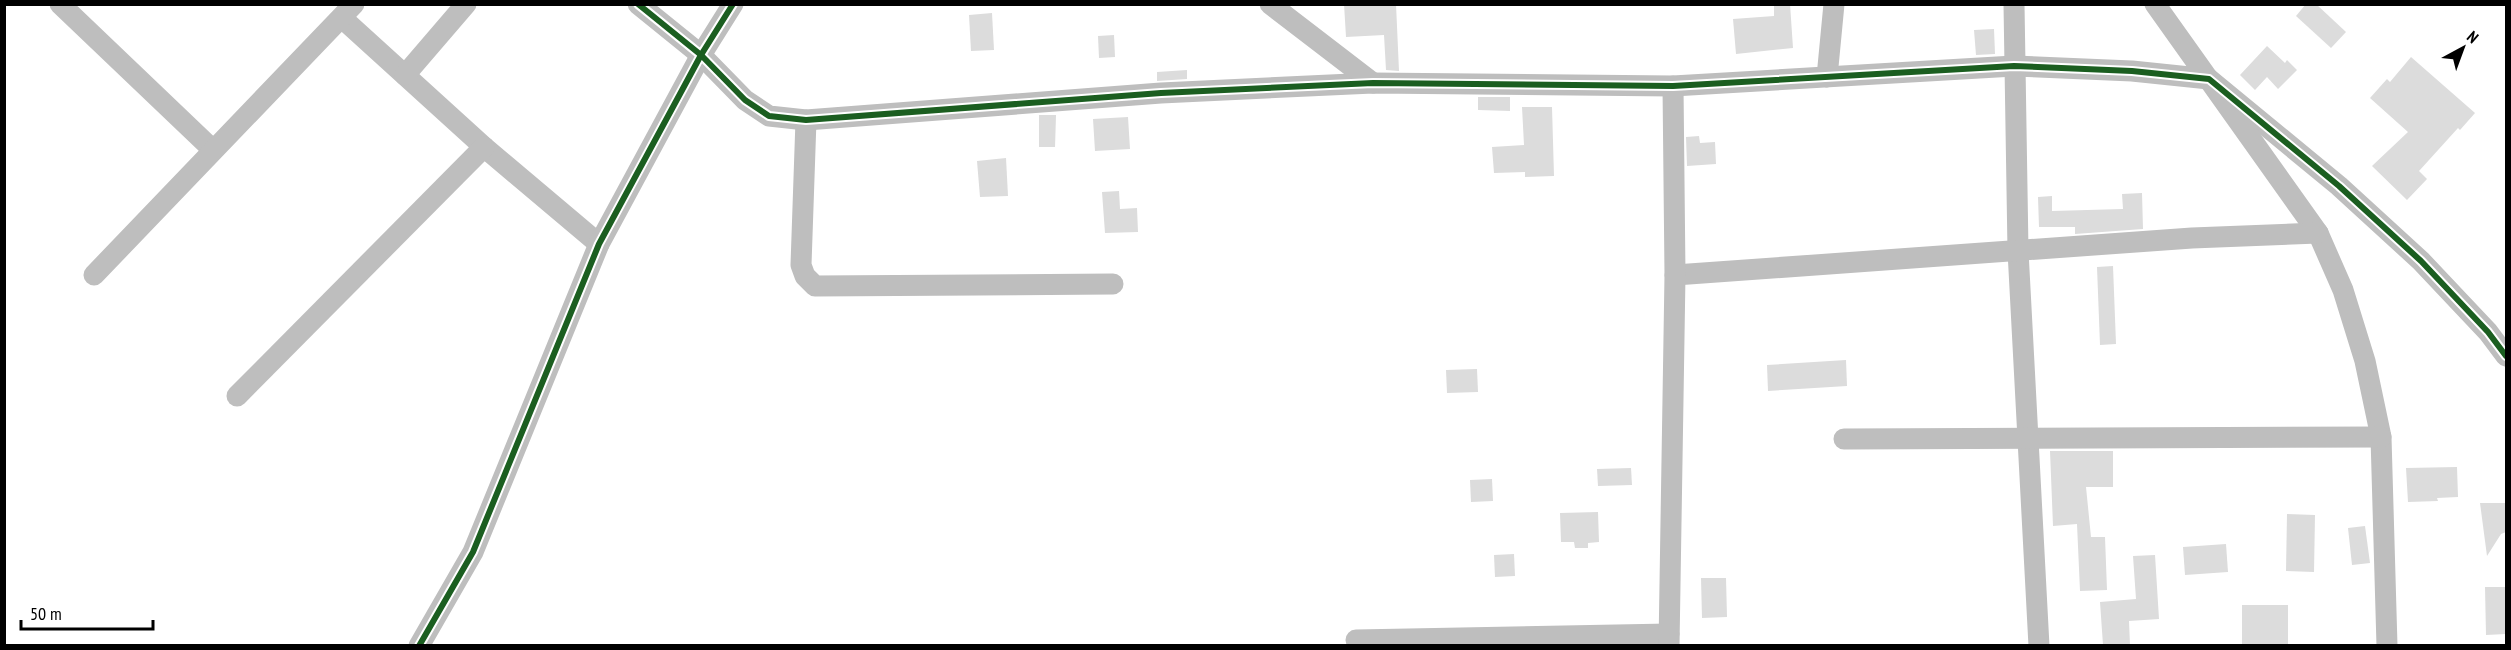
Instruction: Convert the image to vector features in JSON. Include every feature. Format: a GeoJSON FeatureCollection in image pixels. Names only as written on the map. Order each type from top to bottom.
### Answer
{"type":"FeatureCollection","features":[{"type":"Feature","properties":{"kind":"street"},"geometry":{"type":"LineString","coordinates":[[405,75],[466,4]]}},
{"type":"Feature","properties":{"kind":"street"},"geometry":{"type":"LineString","coordinates":[[638,4],[701,55],[745,100],[769,116],[806,120],[1161,93],[1373,83],[1673,86],[2014,66],[2132,71],[2209,79],[2339,186],[2421,261],[2488,332],[2506,356]]}},
{"type":"Feature","properties":{"kind":"street"},"geometry":{"type":"LineString","coordinates":[[419,645],[473,552],[599,244],[701,55],[733,4]]}},
{"type":"Feature","properties":{"kind":"street"},"geometry":{"type":"LineString","coordinates":[[1270,4],[1373,83]]}},
{"type":"Feature","properties":{"kind":"street"},"geometry":{"type":"LineString","coordinates":[[1827,77],[1834,4]]}},
{"type":"Feature","properties":{"kind":"street"},"geometry":{"type":"LineString","coordinates":[[2014,4],[2018,251],[2038,645]]}},
{"type":"Feature","properties":{"kind":"street"},"geometry":{"type":"LineString","coordinates":[[2155,4],[2318,233],[2343,290],[2365,361],[2381,438],[2387,645]]}},
{"type":"Feature","properties":{"kind":"street"},"geometry":{"type":"LineString","coordinates":[[72,8],[213,150]]}},
{"type":"Feature","properties":{"kind":"street"},"geometry":{"type":"LineString","coordinates":[[94,275],[348,11],[405,75],[484,147],[599,244]]}},
{"type":"Feature","properties":{"kind":"street"},"geometry":{"type":"LineString","coordinates":[[1356,640],[1669,640],[1675,275],[1673,86]]}},
{"type":"Feature","properties":{"kind":"street"},"geometry":{"type":"LineString","coordinates":[[806,120],[801,265],[805,276],[815,286],[1113,284]]}},
{"type":"Feature","properties":{"kind":"street"},"geometry":{"type":"LineString","coordinates":[[237,396],[484,147]]}},
{"type":"Feature","properties":{"kind":"street"},"geometry":{"type":"LineString","coordinates":[[1675,275],[2192,238],[2318,233]]}},
{"type":"Feature","properties":{"kind":"street"},"geometry":{"type":"LineString","coordinates":[[1844,439],[2381,438]]}},
{"type":"Feature","properties":{"kind":"building"},"geometry":{"type":"Polygon","coordinates":[[[1344,4],[1396,4],[1399,71],[1386,70],[1384,35],[1346,37],[1344,4]]]}},
{"type":"Feature","properties":{"kind":"building"},"geometry":{"type":"Polygon","coordinates":[[[1774,4],[1790,4],[1793,48],[1736,54],[1733,19],[1774,16],[1774,4]]]}},
{"type":"Feature","properties":{"kind":"building"},"geometry":{"type":"Polygon","coordinates":[[[2306,4],[2316,4],[2346,32],[2331,48],[2296,16],[2306,4]]]}},
{"type":"Feature","properties":{"kind":"building"},"geometry":{"type":"Polygon","coordinates":[[[992,13],[994,50],[971,51],[969,15],[992,13]]]}},
{"type":"Feature","properties":{"kind":"building"},"geometry":{"type":"Polygon","coordinates":[[[1994,29],[1995,54],[1976,55],[1974,30],[1994,29]]]}},
{"type":"Feature","properties":{"kind":"building"},"geometry":{"type":"Polygon","coordinates":[[[1114,35],[1115,57],[1099,58],[1098,36],[1114,35]]]}},
{"type":"Feature","properties":{"kind":"building"},"geometry":{"type":"Polygon","coordinates":[[[2267,46],[2285,63],[2287,60],[2297,70],[2278,89],[2267,77],[2255,90],[2240,75],[2267,46]]]}},
{"type":"Feature","properties":{"kind":"building"},"geometry":{"type":"Polygon","coordinates":[[[2411,57],[2475,113],[2460,130],[2458,128],[2419,171],[2427,179],[2407,200],[2372,166],[2408,132],[2370,98],[2387,79],[2390,82],[2411,57]]]}},
{"type":"Feature","properties":{"kind":"building"},"geometry":{"type":"Polygon","coordinates":[[[1187,70],[1187,79],[1157,81],[1157,72],[1187,70]]]}},
{"type":"Feature","properties":{"kind":"building"},"geometry":{"type":"Polygon","coordinates":[[[1478,97],[1510,97],[1510,111],[1478,110],[1478,97]]]}},
{"type":"Feature","properties":{"kind":"building"},"geometry":{"type":"Polygon","coordinates":[[[1522,107],[1552,107],[1554,176],[1525,177],[1525,172],[1494,173],[1492,147],[1524,145],[1522,107]]]}},
{"type":"Feature","properties":{"kind":"building"},"geometry":{"type":"Polygon","coordinates":[[[1039,115],[1056,115],[1055,147],[1039,147],[1039,115]]]}},
{"type":"Feature","properties":{"kind":"building"},"geometry":{"type":"Polygon","coordinates":[[[1128,117],[1130,149],[1095,151],[1093,119],[1128,117]]]}},
{"type":"Feature","properties":{"kind":"building"},"geometry":{"type":"Polygon","coordinates":[[[1699,136],[1700,143],[1715,142],[1716,164],[1687,166],[1686,137],[1699,136]]]}},
{"type":"Feature","properties":{"kind":"building"},"geometry":{"type":"Polygon","coordinates":[[[1006,158],[1008,196],[980,197],[977,161],[1006,158]]]}},
{"type":"Feature","properties":{"kind":"building"},"geometry":{"type":"Polygon","coordinates":[[[1119,191],[1120,209],[1137,208],[1138,232],[1105,233],[1102,192],[1119,191]]]}},
{"type":"Feature","properties":{"kind":"building"},"geometry":{"type":"Polygon","coordinates":[[[2142,193],[2143,229],[2075,234],[2075,227],[2039,227],[2038,197],[2052,196],[2052,211],[2123,209],[2122,194],[2142,193]]]}},
{"type":"Feature","properties":{"kind":"building"},"geometry":{"type":"Polygon","coordinates":[[[2113,266],[2116,344],[2100,345],[2097,267],[2113,266]]]}},
{"type":"Feature","properties":{"kind":"building"},"geometry":{"type":"Polygon","coordinates":[[[1846,360],[1847,386],[1768,391],[1767,365],[1846,360]]]}},
{"type":"Feature","properties":{"kind":"building"},"geometry":{"type":"Polygon","coordinates":[[[1477,369],[1478,392],[1447,393],[1446,370],[1477,369]]]}},
{"type":"Feature","properties":{"kind":"building"},"geometry":{"type":"Polygon","coordinates":[[[2050,451],[2113,451],[2113,487],[2086,487],[2091,537],[2105,537],[2107,590],[2080,591],[2077,524],[2053,526],[2050,451]]]}},
{"type":"Feature","properties":{"kind":"building"},"geometry":{"type":"Polygon","coordinates":[[[2457,467],[2458,497],[2437,498],[2438,501],[2408,502],[2406,468],[2457,467]]]}},
{"type":"Feature","properties":{"kind":"building"},"geometry":{"type":"Polygon","coordinates":[[[1631,468],[1632,485],[1598,486],[1597,469],[1631,468]]]}},
{"type":"Feature","properties":{"kind":"building"},"geometry":{"type":"Polygon","coordinates":[[[1492,479],[1493,501],[1471,502],[1470,480],[1492,479]]]}},
{"type":"Feature","properties":{"kind":"building"},"geometry":{"type":"Polygon","coordinates":[[[2480,503],[2506,503],[2506,532],[2501,534],[2487,556],[2480,503]]]}},
{"type":"Feature","properties":{"kind":"building"},"geometry":{"type":"Polygon","coordinates":[[[1598,512],[1599,542],[1588,543],[1588,548],[1575,548],[1574,542],[1561,542],[1560,513],[1598,512]]]}},
{"type":"Feature","properties":{"kind":"building"},"geometry":{"type":"Polygon","coordinates":[[[2287,514],[2315,515],[2314,572],[2286,571],[2287,514]]]}},
{"type":"Feature","properties":{"kind":"building"},"geometry":{"type":"Polygon","coordinates":[[[2365,526],[2370,563],[2352,565],[2348,528],[2365,526]]]}},
{"type":"Feature","properties":{"kind":"building"},"geometry":{"type":"Polygon","coordinates":[[[2226,544],[2228,572],[2185,575],[2183,547],[2226,544]]]}},
{"type":"Feature","properties":{"kind":"building"},"geometry":{"type":"Polygon","coordinates":[[[1514,554],[1515,576],[1495,577],[1494,555],[1514,554]]]}},
{"type":"Feature","properties":{"kind":"building"},"geometry":{"type":"Polygon","coordinates":[[[2155,555],[2159,619],[2129,621],[2130,645],[2103,645],[2100,602],[2136,599],[2133,556],[2155,555]]]}},
{"type":"Feature","properties":{"kind":"building"},"geometry":{"type":"Polygon","coordinates":[[[1701,578],[1726,578],[1727,617],[1702,618],[1701,578]]]}},
{"type":"Feature","properties":{"kind":"building"},"geometry":{"type":"Polygon","coordinates":[[[2485,587],[2506,587],[2506,634],[2486,635],[2485,587]]]}},
{"type":"Feature","properties":{"kind":"building"},"geometry":{"type":"Polygon","coordinates":[[[2242,605],[2288,605],[2288,645],[2242,645],[2242,605]]]}},
{"type":"Feature","properties":{"kind":"cycle path"},"geometry":{"type":"LineString","coordinates":[[638,4],[701,55],[745,100],[769,116],[806,120],[1161,93],[1373,83],[1673,86],[2014,66],[2132,71],[2209,79],[2339,186],[2421,261],[2488,332],[2506,356]]}},
{"type":"Feature","properties":{"kind":"cycle path"},"geometry":{"type":"LineString","coordinates":[[419,646],[473,552],[599,244],[701,55],[733,4]]}}]}
